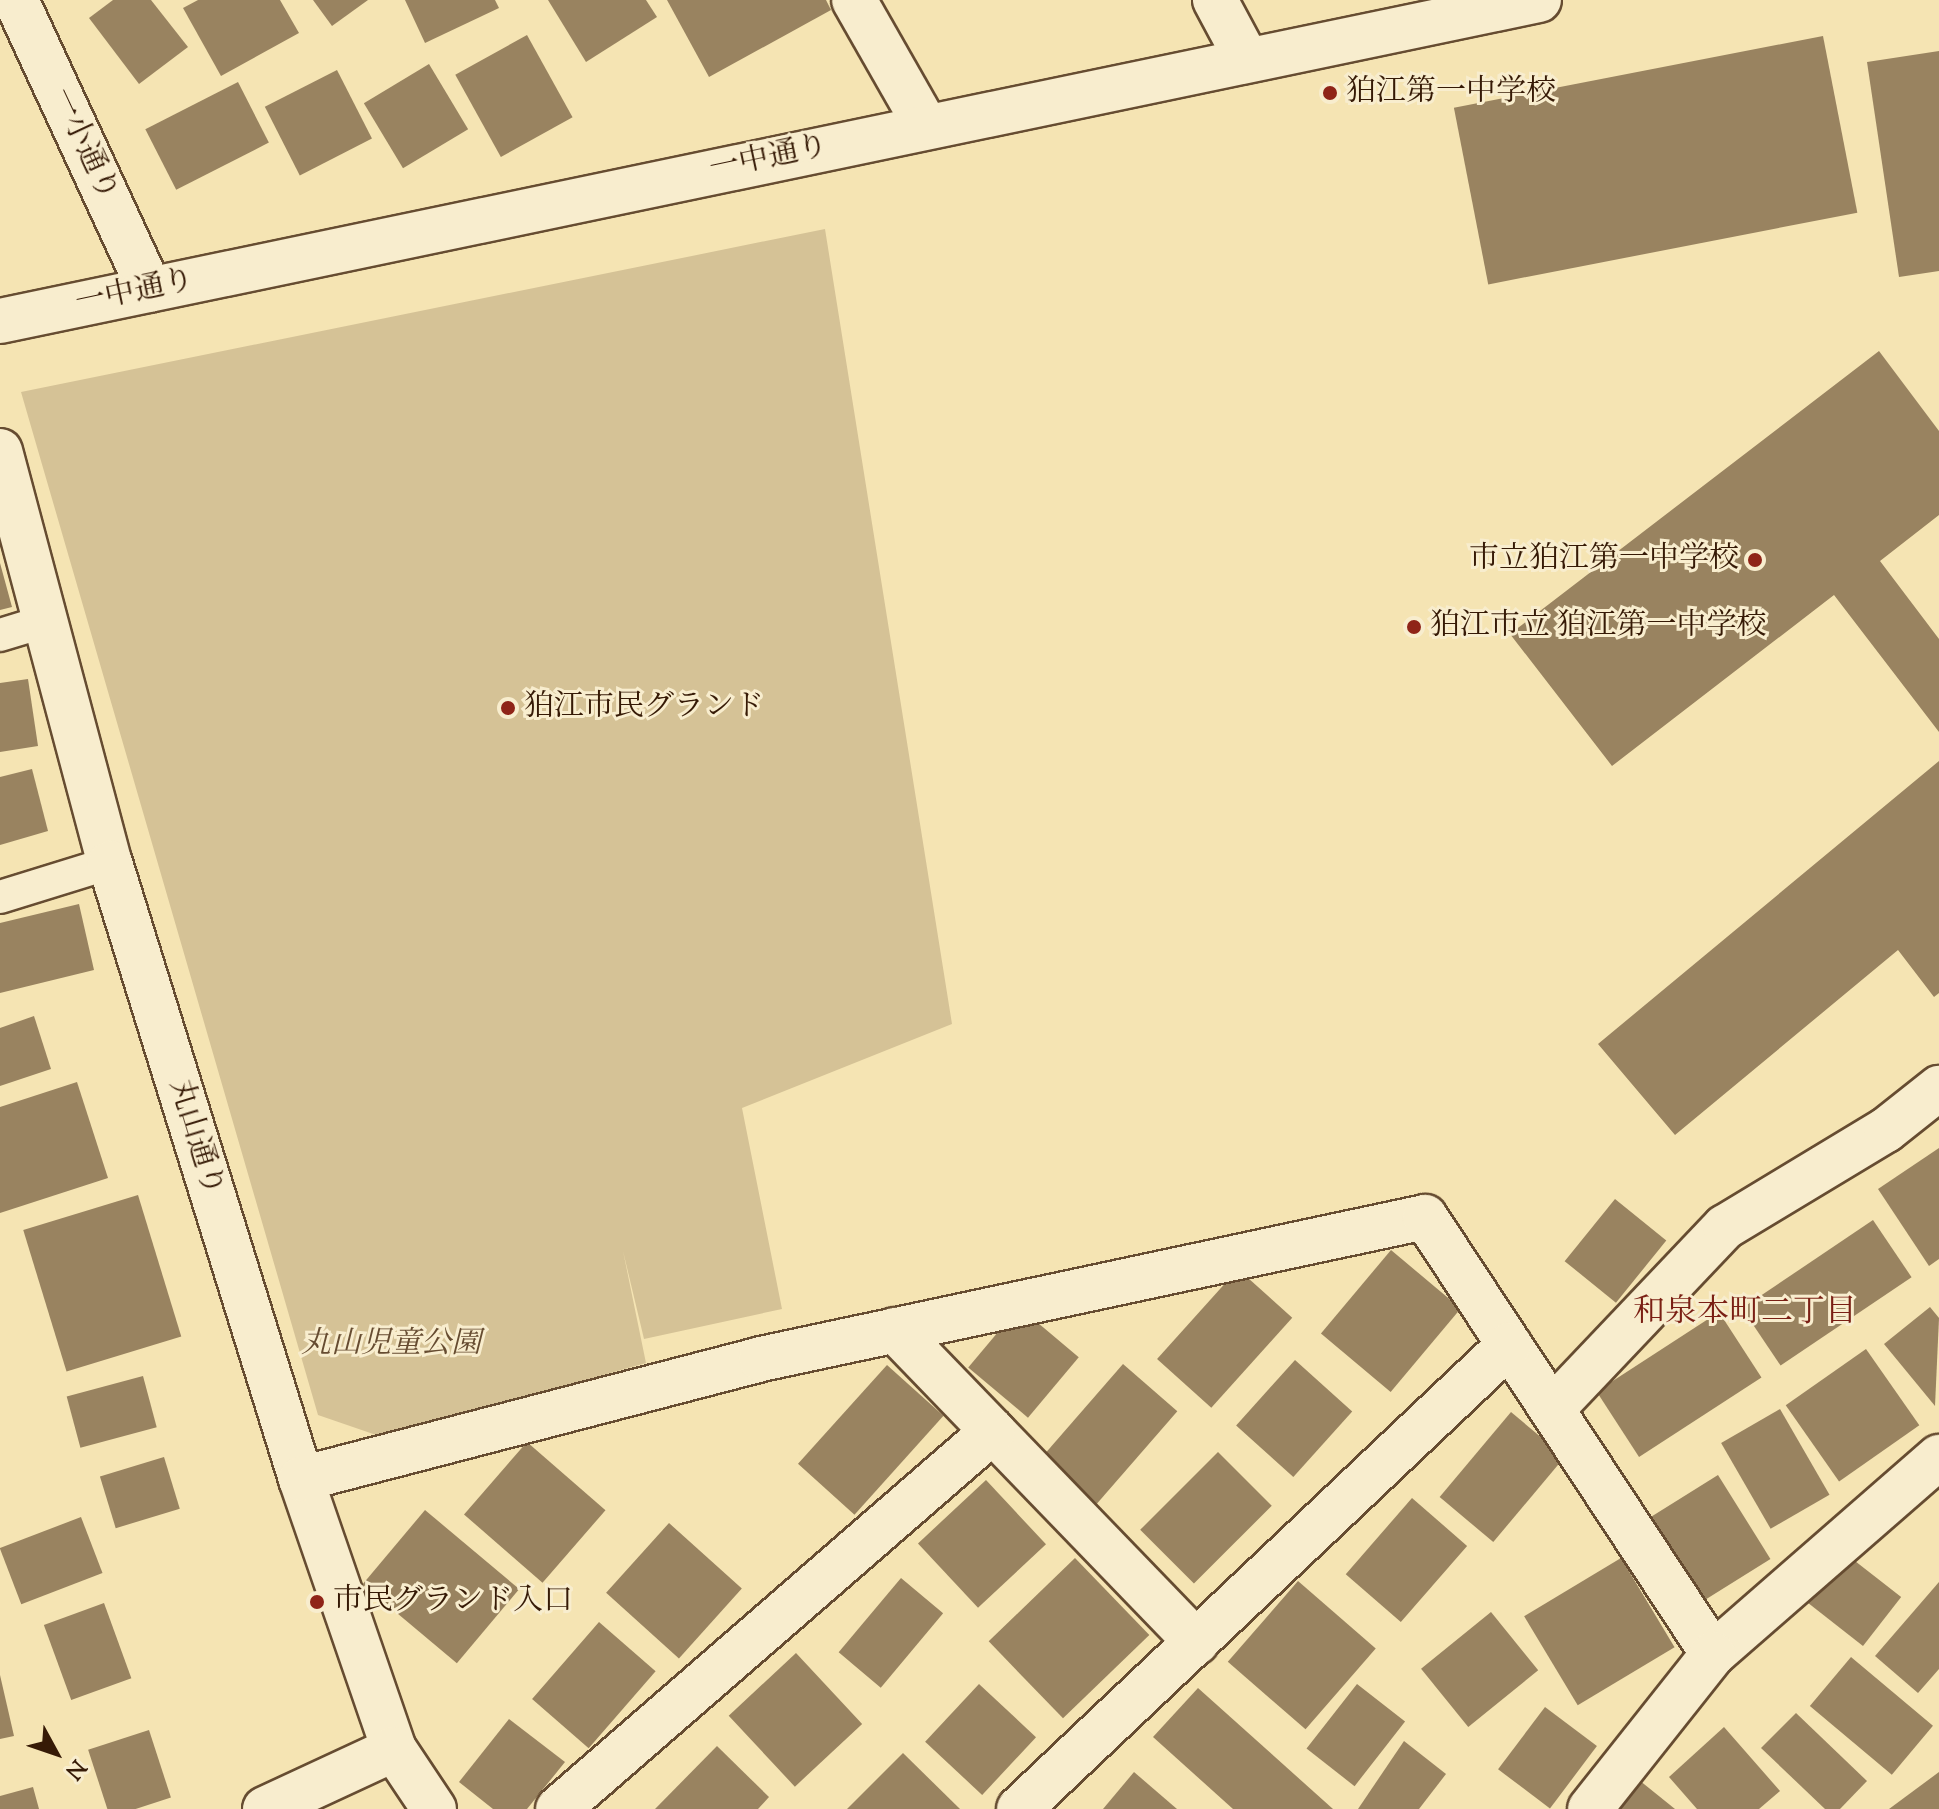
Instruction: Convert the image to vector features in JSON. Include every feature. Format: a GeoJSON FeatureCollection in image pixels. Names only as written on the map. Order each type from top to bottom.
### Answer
{"type":"FeatureCollection","features":[{"type":"Feature","properties":{"kind":"street","name":"一小通り"},"geometry":{"type":"LineString","coordinates":[[16,0],[150,290]]}},
{"type":"Feature","properties":{"kind":"street"},"geometry":{"type":"LineString","coordinates":[[854,0],[926,126]]}},
{"type":"Feature","properties":{"kind":"street"},"geometry":{"type":"LineString","coordinates":[[1215,0],[1247,60]]}},
{"type":"Feature","properties":{"kind":"street","name":"一中通り"},"geometry":{"type":"LineString","coordinates":[[0,321],[1539,0]]}},
{"type":"Feature","properties":{"kind":"street","name":"丸山通り"},"geometry":{"type":"LineString","coordinates":[[0,451],[110,863],[301,1479],[394,1749],[434,1809]]}},
{"type":"Feature","properties":{"kind":"street"},"geometry":{"type":"LineString","coordinates":[[1554,1407],[1725,1227],[1886,1130],[1939,1088]]}},
{"type":"Feature","properties":{"kind":"street"},"geometry":{"type":"LineString","coordinates":[[301,1479],[895,1330],[1425,1217],[1509,1345],[1554,1407],[1713,1654]]}},
{"type":"Feature","properties":{"kind":"street"},"geometry":{"type":"LineString","coordinates":[[895,1330],[1196,1642]]}},
{"type":"Feature","properties":{"kind":"street"},"geometry":{"type":"LineString","coordinates":[[1019,1809],[1509,1345]]}},
{"type":"Feature","properties":{"kind":"street"},"geometry":{"type":"LineString","coordinates":[[558,1809],[993,1431]]}},
{"type":"Feature","properties":{"kind":"street"},"geometry":{"type":"LineString","coordinates":[[1590,1809],[1713,1654],[1939,1457]]}},
{"type":"Feature","properties":{"kind":"street"},"geometry":{"type":"LineString","coordinates":[[265,1809],[394,1749]]}},
{"type":"Feature","properties":{"kind":"lane"},"geometry":{"type":"LineString","coordinates":[[0,635],[46,621]]}},
{"type":"Feature","properties":{"kind":"lane"},"geometry":{"type":"LineString","coordinates":[[0,897],[110,863]]}},
{"type":"Feature","properties":{"kind":"green space","name":"狛江市民グランド"},"geometry":{"type":"Polygon","coordinates":[[[825,229],[952,1024],[742,1108],[782,1309],[644,1339],[623,1251],[646,1363],[382,1437],[318,1415],[21,392],[825,229]]]}},
{"type":"Feature","properties":{"kind":"building"},"geometry":{"type":"Polygon","coordinates":[[[113,0],[151,0],[188,47],[139,84],[89,18],[113,0]]]}},
{"type":"Feature","properties":{"kind":"building"},"geometry":{"type":"Polygon","coordinates":[[[198,0],[280,0],[299,33],[221,76],[183,8],[198,0]]]}},
{"type":"Feature","properties":{"kind":"building"},"geometry":{"type":"Polygon","coordinates":[[[313,0],[368,0],[332,26],[313,0]]]}},
{"type":"Feature","properties":{"kind":"building"},"geometry":{"type":"Polygon","coordinates":[[[405,0],[495,0],[499,8],[425,43],[405,0]]]}},
{"type":"Feature","properties":{"kind":"building"},"geometry":{"type":"Polygon","coordinates":[[[548,0],[646,0],[657,17],[586,62],[548,0]]]}},
{"type":"Feature","properties":{"kind":"building"},"geometry":{"type":"Polygon","coordinates":[[[667,0],[826,0],[831,10],[709,77],[667,0]]]}},
{"type":"Feature","properties":{"kind":"building"},"geometry":{"type":"Polygon","coordinates":[[[527,35],[573,117],[501,157],[455,75],[527,35]]]}},
{"type":"Feature","properties":{"kind":"building"},"geometry":{"type":"Polygon","coordinates":[[[1823,36],[1857,213],[1488,284],[1454,108],[1823,36]]]}},
{"type":"Feature","properties":{"kind":"building"},"geometry":{"type":"Polygon","coordinates":[[[1939,51],[1939,271],[1899,277],[1867,62],[1939,51]]]}},
{"type":"Feature","properties":{"kind":"building"},"geometry":{"type":"Polygon","coordinates":[[[429,64],[468,129],[403,168],[364,103],[429,64]]]}},
{"type":"Feature","properties":{"kind":"building"},"geometry":{"type":"Polygon","coordinates":[[[337,70],[372,139],[300,175],[265,107],[337,70]]]}},
{"type":"Feature","properties":{"kind":"building"},"geometry":{"type":"Polygon","coordinates":[[[238,82],[269,143],[176,190],[145,129],[238,82]]]}},
{"type":"Feature","properties":{"kind":"building"},"geometry":{"type":"Polygon","coordinates":[[[1879,351],[1939,431],[1939,515],[1880,561],[1939,639],[1939,732],[1834,595],[1612,766],[1510,634],[1879,351]]]}},
{"type":"Feature","properties":{"kind":"building"},"geometry":{"type":"Polygon","coordinates":[[[0,563],[12,607],[0,610],[0,563]]]}},
{"type":"Feature","properties":{"kind":"building"},"geometry":{"type":"Polygon","coordinates":[[[28,679],[38,746],[0,752],[0,683],[28,679]]]}},
{"type":"Feature","properties":{"kind":"building"},"geometry":{"type":"Polygon","coordinates":[[[1939,761],[1939,993],[1934,997],[1898,950],[1675,1135],[1598,1044],[1939,761]]]}},
{"type":"Feature","properties":{"kind":"building"},"geometry":{"type":"Polygon","coordinates":[[[32,769],[48,831],[0,845],[0,777],[32,769]]]}},
{"type":"Feature","properties":{"kind":"building"},"geometry":{"type":"Polygon","coordinates":[[[79,904],[94,970],[0,993],[0,923],[79,904]]]}},
{"type":"Feature","properties":{"kind":"building"},"geometry":{"type":"Polygon","coordinates":[[[34,1016],[51,1069],[0,1086],[0,1028],[34,1016]]]}},
{"type":"Feature","properties":{"kind":"building"},"geometry":{"type":"Polygon","coordinates":[[[77,1082],[108,1178],[0,1213],[0,1107],[77,1082]]]}},
{"type":"Feature","properties":{"kind":"building"},"geometry":{"type":"Polygon","coordinates":[[[1939,1148],[1939,1259],[1929,1266],[1878,1189],[1939,1148]]]}},
{"type":"Feature","properties":{"kind":"building"},"geometry":{"type":"Polygon","coordinates":[[[138,1195],[181,1337],[67,1372],[23,1230],[138,1195]]]}},
{"type":"Feature","properties":{"kind":"building"},"geometry":{"type":"Polygon","coordinates":[[[1615,1199],[1666,1241],[1616,1303],[1565,1261],[1615,1199]]]}},
{"type":"Feature","properties":{"kind":"building"},"geometry":{"type":"Polygon","coordinates":[[[1873,1220],[1912,1277],[1781,1366],[1742,1308],[1873,1220]]]}},
{"type":"Feature","properties":{"kind":"building"},"geometry":{"type":"Polygon","coordinates":[[[1391,1250],[1461,1308],[1391,1392],[1321,1333],[1391,1250]]]}},
{"type":"Feature","properties":{"kind":"building"},"geometry":{"type":"Polygon","coordinates":[[[1238,1269],[1292,1318],[1211,1408],[1157,1359],[1238,1269]]]}},
{"type":"Feature","properties":{"kind":"building"},"geometry":{"type":"Polygon","coordinates":[[[1019,1307],[1079,1357],[1028,1418],[968,1368],[1019,1307]]]}},
{"type":"Feature","properties":{"kind":"building"},"geometry":{"type":"Polygon","coordinates":[[[1930,1307],[1939,1318],[1935,1406],[1884,1344],[1930,1307]]]}},
{"type":"Feature","properties":{"kind":"building"},"geometry":{"type":"Polygon","coordinates":[[[1719,1312],[1761,1377],[1639,1457],[1597,1392],[1719,1312]]]}},
{"type":"Feature","properties":{"kind":"building"},"geometry":{"type":"Polygon","coordinates":[[[1866,1349],[1919,1425],[1839,1481],[1786,1405],[1866,1349]]]}},
{"type":"Feature","properties":{"kind":"building"},"geometry":{"type":"Polygon","coordinates":[[[1295,1360],[1352,1412],[1293,1477],[1236,1425],[1295,1360]]]}},
{"type":"Feature","properties":{"kind":"building"},"geometry":{"type":"Polygon","coordinates":[[[1123,1364],[1177,1411],[1097,1504],[1042,1457],[1123,1364]]]}},
{"type":"Feature","properties":{"kind":"building"},"geometry":{"type":"Polygon","coordinates":[[[887,1365],[943,1416],[854,1515],[798,1464],[887,1365]]]}},
{"type":"Feature","properties":{"kind":"building"},"geometry":{"type":"Polygon","coordinates":[[[143,1376],[157,1427],[80,1448],[67,1396],[143,1376]]]}},
{"type":"Feature","properties":{"kind":"building"},"geometry":{"type":"Polygon","coordinates":[[[1780,1409],[1829,1495],[1771,1529],[1721,1443],[1780,1409]]]}},
{"type":"Feature","properties":{"kind":"building"},"geometry":{"type":"Polygon","coordinates":[[[1511,1412],[1565,1457],[1493,1542],[1440,1497],[1511,1412]]]}},
{"type":"Feature","properties":{"kind":"building"},"geometry":{"type":"Polygon","coordinates":[[[527,1442],[605,1510],[543,1583],[464,1514],[527,1442]]]}},
{"type":"Feature","properties":{"kind":"building"},"geometry":{"type":"Polygon","coordinates":[[[1218,1452],[1272,1506],[1194,1584],[1140,1530],[1218,1452]]]}},
{"type":"Feature","properties":{"kind":"building"},"geometry":{"type":"Polygon","coordinates":[[[164,1457],[180,1509],[116,1528],[100,1477],[164,1457]]]}},
{"type":"Feature","properties":{"kind":"building"},"geometry":{"type":"Polygon","coordinates":[[[1718,1475],[1770,1559],[1699,1603],[1647,1520],[1718,1475]]]}},
{"type":"Feature","properties":{"kind":"building"},"geometry":{"type":"Polygon","coordinates":[[[986,1480],[1046,1544],[978,1608],[918,1543],[986,1480]]]}},
{"type":"Feature","properties":{"kind":"building"},"geometry":{"type":"Polygon","coordinates":[[[1412,1498],[1467,1546],[1401,1622],[1346,1574],[1412,1498]]]}},
{"type":"Feature","properties":{"kind":"building"},"geometry":{"type":"Polygon","coordinates":[[[425,1510],[519,1589],[457,1663],[363,1584],[425,1510]]]}},
{"type":"Feature","properties":{"kind":"building"},"geometry":{"type":"Polygon","coordinates":[[[81,1517],[103,1573],[21,1604],[0,1548],[81,1517]]]}},
{"type":"Feature","properties":{"kind":"building"},"geometry":{"type":"Polygon","coordinates":[[[669,1523],[742,1589],[679,1658],[606,1593],[669,1523]]]}},
{"type":"Feature","properties":{"kind":"building"},"geometry":{"type":"Polygon","coordinates":[[[1846,1554],[1901,1597],[1863,1646],[1808,1603],[1846,1554]]]}},
{"type":"Feature","properties":{"kind":"building"},"geometry":{"type":"Polygon","coordinates":[[[1075,1558],[1149,1635],[1063,1718],[989,1641],[1075,1558]]]}},
{"type":"Feature","properties":{"kind":"building"},"geometry":{"type":"Polygon","coordinates":[[[1621,1558],[1675,1647],[1578,1705],[1524,1616],[1621,1558]]]}},
{"type":"Feature","properties":{"kind":"building"},"geometry":{"type":"Polygon","coordinates":[[[901,1578],[943,1613],[881,1688],[839,1652],[901,1578]]]}},
{"type":"Feature","properties":{"kind":"building"},"geometry":{"type":"Polygon","coordinates":[[[1298,1581],[1376,1649],[1306,1729],[1228,1662],[1298,1581]]]}},
{"type":"Feature","properties":{"kind":"building"},"geometry":{"type":"Polygon","coordinates":[[[1939,1582],[1939,1669],[1918,1693],[1875,1656],[1939,1582]]]}},
{"type":"Feature","properties":{"kind":"building"},"geometry":{"type":"Polygon","coordinates":[[[104,1603],[131,1678],[71,1700],[44,1625],[104,1603]]]}},
{"type":"Feature","properties":{"kind":"building"},"geometry":{"type":"Polygon","coordinates":[[[1491,1612],[1538,1670],[1468,1727],[1421,1669],[1491,1612]]]}},
{"type":"Feature","properties":{"kind":"building"},"geometry":{"type":"Polygon","coordinates":[[[599,1622],[656,1671],[589,1748],[532,1699],[599,1622]]]}},
{"type":"Feature","properties":{"kind":"building"},"geometry":{"type":"Polygon","coordinates":[[[796,1653],[862,1724],[795,1787],[729,1716],[796,1653]]]}},
{"type":"Feature","properties":{"kind":"building"},"geometry":{"type":"Polygon","coordinates":[[[1851,1657],[1933,1726],[1892,1775],[1810,1706],[1851,1657]]]}},
{"type":"Feature","properties":{"kind":"building"},"geometry":{"type":"Polygon","coordinates":[[[0,1675],[14,1736],[0,1739],[0,1675]]]}},
{"type":"Feature","properties":{"kind":"building"},"geometry":{"type":"Polygon","coordinates":[[[979,1684],[1036,1737],[982,1795],[925,1742],[979,1684]]]}},
{"type":"Feature","properties":{"kind":"building"},"geometry":{"type":"Polygon","coordinates":[[[1357,1684],[1405,1722],[1355,1786],[1307,1749],[1357,1684]]]}},
{"type":"Feature","properties":{"kind":"building"},"geometry":{"type":"Polygon","coordinates":[[[1198,1688],[1333,1809],[1233,1809],[1153,1737],[1198,1688]]]}},
{"type":"Feature","properties":{"kind":"building"},"geometry":{"type":"Polygon","coordinates":[[[1545,1707],[1597,1746],[1550,1808],[1498,1769],[1545,1707]]]}},
{"type":"Feature","properties":{"kind":"building"},"geometry":{"type":"Polygon","coordinates":[[[1796,1713],[1867,1781],[1840,1809],[1825,1809],[1761,1748],[1796,1713]]]}},
{"type":"Feature","properties":{"kind":"building"},"geometry":{"type":"Polygon","coordinates":[[[509,1719],[565,1762],[527,1809],[493,1809],[459,1782],[509,1719]]]}},
{"type":"Feature","properties":{"kind":"building"},"geometry":{"type":"Polygon","coordinates":[[[1724,1727],[1780,1791],[1759,1809],[1697,1809],[1669,1777],[1724,1727]]]}},
{"type":"Feature","properties":{"kind":"building"},"geometry":{"type":"Polygon","coordinates":[[[149,1730],[171,1798],[136,1809],[107,1809],[88,1750],[149,1730]]]}},
{"type":"Feature","properties":{"kind":"building"},"geometry":{"type":"Polygon","coordinates":[[[1404,1741],[1446,1774],[1419,1809],[1358,1809],[1404,1741]]]}},
{"type":"Feature","properties":{"kind":"building"},"geometry":{"type":"Polygon","coordinates":[[[717,1746],[769,1797],[758,1809],[655,1809],[717,1746]]]}},
{"type":"Feature","properties":{"kind":"building"},"geometry":{"type":"Polygon","coordinates":[[[903,1753],[960,1809],[847,1809],[903,1753]]]}},
{"type":"Feature","properties":{"kind":"building"},"geometry":{"type":"Polygon","coordinates":[[[1134,1772],[1177,1809],[1103,1809],[1134,1772]]]}},
{"type":"Feature","properties":{"kind":"building"},"geometry":{"type":"Polygon","coordinates":[[[1939,1772],[1939,1809],[1889,1809],[1939,1772]]]}},
{"type":"Feature","properties":{"kind":"building"},"geometry":{"type":"Polygon","coordinates":[[[1639,1780],[1675,1809],[1615,1809],[1639,1780]]]}},
{"type":"Feature","properties":{"kind":"building"},"geometry":{"type":"Polygon","coordinates":[[[33,1787],[39,1809],[0,1809],[0,1796],[33,1787]]]}},
{"type":"Feature","properties":{"kind":"place","name":"狛江第一中学校"},"geometry":{"type":"Point","coordinates":[1330,93]}},
{"type":"Feature","properties":{"kind":"place","name":"市立狛江第一中学校"},"geometry":{"type":"Point","coordinates":[1755,560]}},
{"type":"Feature","properties":{"kind":"place","name":"狛江市立 狛江第一中学校"},"geometry":{"type":"Point","coordinates":[1414,627]}},
{"type":"Feature","properties":{"kind":"place","name":"狛江市民グランド"},"geometry":{"type":"Point","coordinates":[508,708]}},
{"type":"Feature","properties":{"kind":"place","name":"市民グランド入口"},"geometry":{"type":"Point","coordinates":[317,1602]}},
{"type":"Feature","properties":{"kind":"district","name":"和泉本町二丁目"},"geometry":{"type":"Point","coordinates":[1745,1313]}},
{"type":"Feature","properties":{"kind":"park label","name":"丸山児童公園"},"geometry":{"type":"Point","coordinates":[391,1345]}}]}
